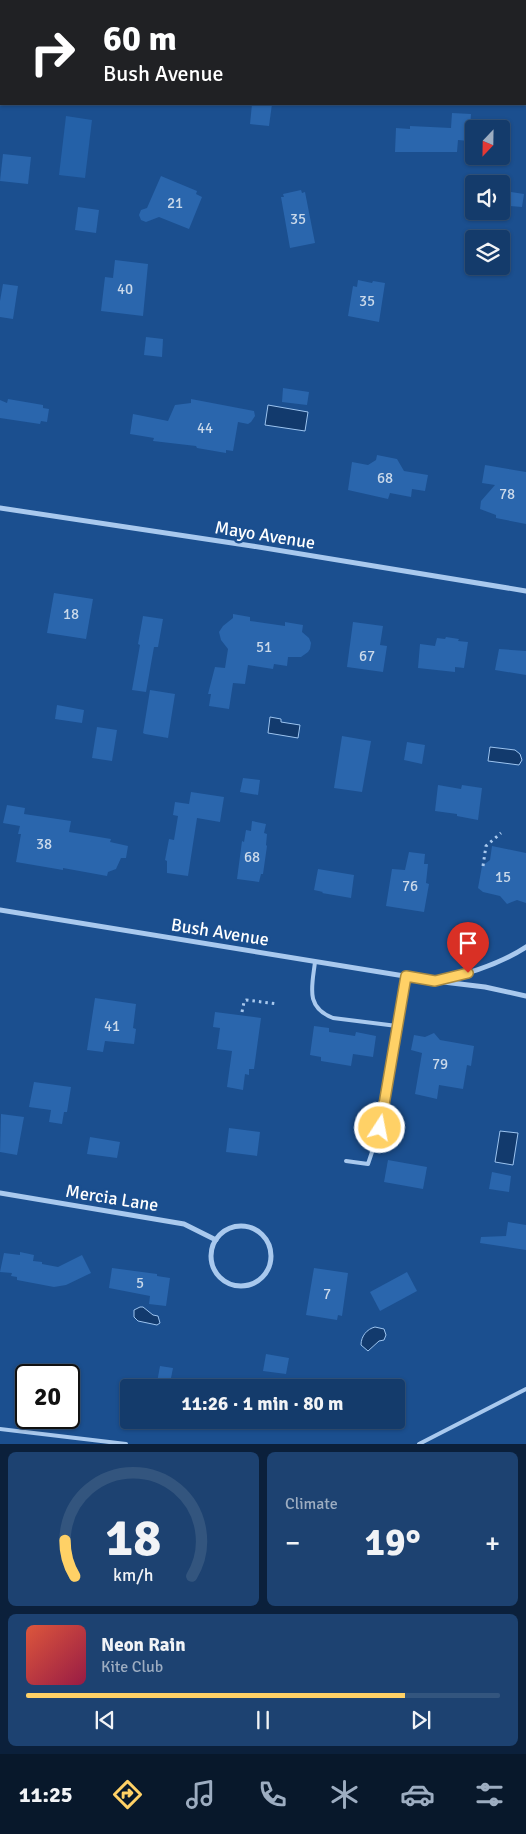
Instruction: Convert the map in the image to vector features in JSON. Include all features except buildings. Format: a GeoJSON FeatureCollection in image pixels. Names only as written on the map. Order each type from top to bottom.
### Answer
{"type":"FeatureCollection","features":[{"type":"Feature","properties":{"kind":"street","name":"Mayo Avenue"},"geometry":{"type":"LineString","coordinates":[[0,508],[252,546],[526,591]]}},
{"type":"Feature","properties":{"kind":"street","name":"Bush Avenue"},"geometry":{"type":"LineString","coordinates":[[0,910],[315,962],[485,987],[526,996]]}},
{"type":"Feature","properties":{"kind":"street"},"geometry":{"type":"LineString","coordinates":[[435,981],[498,963],[526,947]]}},
{"type":"Feature","properties":{"kind":"street","name":"Mercia Lane"},"geometry":{"type":"LineString","coordinates":[[0,1193],[184,1224],[216,1240]]}},
{"type":"Feature","properties":{"kind":"street"},"geometry":{"type":"LineString","coordinates":[[237,1227],[254,1230],[262,1236],[270,1249],[269,1268],[263,1277],[255,1283],[243,1287],[220,1279],[211,1263],[211,1251],[216,1240],[223,1232],[237,1227]]}},
{"type":"Feature","properties":{"kind":"lane"},"geometry":{"type":"LineString","coordinates":[[315,962],[312,994],[315,1006],[323,1014],[340,1019],[397,1026]]}},
{"type":"Feature","properties":{"kind":"lane"},"geometry":{"type":"LineString","coordinates":[[346,1161],[368,1164],[380,1128],[406,976]]}},
{"type":"Feature","properties":{"kind":"lane"},"geometry":{"type":"LineString","coordinates":[[420,1444],[526,1389]]}},
{"type":"Feature","properties":{"kind":"lane"},"geometry":{"type":"LineString","coordinates":[[0,1429],[126,1444]]}},
{"type":"Feature","properties":{"kind":"path"},"geometry":{"type":"LineString","coordinates":[[483,866],[486,846],[501,833]]}},
{"type":"Feature","properties":{"kind":"path"},"geometry":{"type":"LineString","coordinates":[[242,1012],[246,1000],[278,1004]]}},
{"type":"Feature","properties":{"kind":"shaded area"},"geometry":{"type":"Polygon","coordinates":[[[66,116],[92,120],[85,178],[59,175],[66,116]]]}},
{"type":"Feature","properties":{"kind":"shaded area"},"geometry":{"type":"Polygon","coordinates":[[[268,405],[308,412],[305,431],[265,425],[268,405]]]}},
{"type":"Feature","properties":{"kind":"shaded area"},"geometry":{"type":"Polygon","coordinates":[[[270,717],[281,719],[281,722],[300,725],[298,738],[268,733],[270,717]]]}},
{"type":"Feature","properties":{"kind":"shaded area"},"geometry":{"type":"Polygon","coordinates":[[[490,747],[515,750],[520,754],[522,760],[519,765],[488,761],[490,747]]]}},
{"type":"Feature","properties":{"kind":"shaded area"},"geometry":{"type":"Polygon","coordinates":[[[500,1131],[518,1133],[513,1165],[495,1162],[500,1131]]]}},
{"type":"Feature","properties":{"kind":"shaded area"},"geometry":{"type":"Polygon","coordinates":[[[140,1307],[158,1316],[160,1323],[157,1325],[138,1321],[134,1317],[134,1310],[140,1307]]]}},
{"type":"Feature","properties":{"kind":"shaded area"},"geometry":{"type":"Polygon","coordinates":[[[375,1327],[384,1329],[386,1335],[384,1340],[379,1341],[368,1351],[361,1345],[362,1339],[367,1331],[375,1327]]]}},
{"type":"Feature","properties":{"kind":"route"},"geometry":{"type":"LineString","coordinates":[[380,1128],[406,976],[435,981],[468,973]]}}]}
